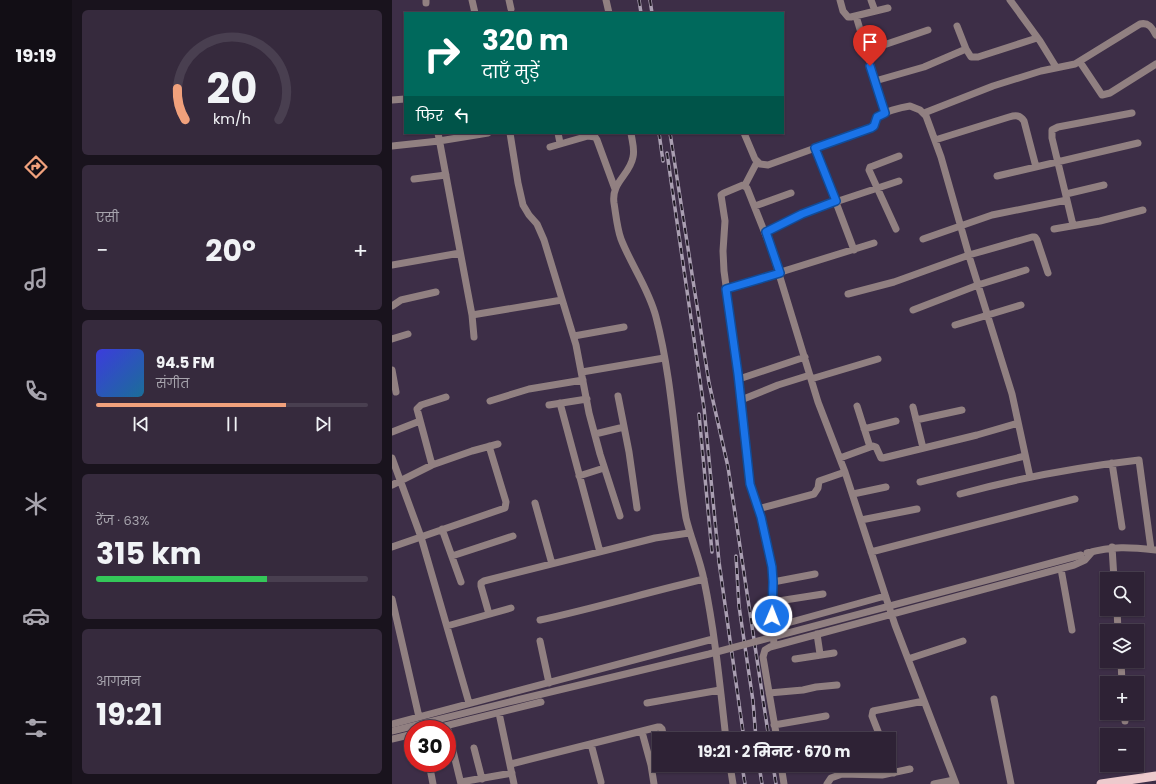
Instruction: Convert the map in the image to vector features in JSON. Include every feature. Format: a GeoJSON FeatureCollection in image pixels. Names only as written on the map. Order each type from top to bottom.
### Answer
{"type":"FeatureCollection","features":[{"type":"Feature","properties":{"kind":"main road"},"geometry":{"type":"LineString","coordinates":[[1101,784],[1154,779]]}},
{"type":"Feature","properties":{"kind":"street"},"geometry":{"type":"LineString","coordinates":[[472,0],[475,12]]}},
{"type":"Feature","properties":{"kind":"street"},"geometry":{"type":"LineString","coordinates":[[509,0],[511,9]]}},
{"type":"Feature","properties":{"kind":"street"},"geometry":{"type":"LineString","coordinates":[[606,0],[609,12]]}},
{"type":"Feature","properties":{"kind":"street"},"geometry":{"type":"LineString","coordinates":[[840,0],[846,15],[851,17],[888,8]]}},
{"type":"Feature","properties":{"kind":"street"},"geometry":{"type":"LineString","coordinates":[[871,0],[875,11]]}},
{"type":"Feature","properties":{"kind":"street"},"geometry":{"type":"LineString","coordinates":[[1010,0],[1056,67]]}},
{"type":"Feature","properties":{"kind":"street"},"geometry":{"type":"LineString","coordinates":[[856,16],[885,113]]}},
{"type":"Feature","properties":{"kind":"street"},"geometry":{"type":"LineString","coordinates":[[924,113],[993,86],[1041,70],[1070,66],[1080,62],[1140,24],[1148,24],[1156,35]]}},
{"type":"Feature","properties":{"kind":"street"},"geometry":{"type":"LineString","coordinates":[[957,26],[969,55],[974,58],[1037,38]]}},
{"type":"Feature","properties":{"kind":"street"},"geometry":{"type":"LineString","coordinates":[[866,51],[928,30]]}},
{"type":"Feature","properties":{"kind":"street"},"geometry":{"type":"LineString","coordinates":[[875,81],[924,67],[966,49]]}},
{"type":"Feature","properties":{"kind":"street"},"geometry":{"type":"LineString","coordinates":[[1080,62],[1102,95],[1110,93],[1156,64]]}},
{"type":"Feature","properties":{"kind":"street"},"geometry":{"type":"LineString","coordinates":[[392,100],[404,99]]}},
{"type":"Feature","properties":{"kind":"street"},"geometry":{"type":"LineString","coordinates":[[744,134],[751,152],[757,162],[768,165],[871,128],[874,126],[877,117],[885,113],[910,106],[924,113],[941,157],[960,225],[1012,394],[1030,478]]}},
{"type":"Feature","properties":{"kind":"street"},"geometry":{"type":"LineString","coordinates":[[1073,225],[1051,134],[1052,130],[1055,128],[1132,113]]}},
{"type":"Feature","properties":{"kind":"street"},"geometry":{"type":"LineString","coordinates":[[935,140],[1009,117],[1018,116],[1024,121],[1036,168]]}},
{"type":"Feature","properties":{"kind":"street"},"geometry":{"type":"LineString","coordinates":[[438,134],[472,315],[474,337]]}},
{"type":"Feature","properties":{"kind":"street"},"geometry":{"type":"LineString","coordinates":[[392,146],[439,141],[482,134]]}},
{"type":"Feature","properties":{"kind":"street"},"geometry":{"type":"LineString","coordinates":[[510,134],[523,205],[529,215],[538,224],[541,231],[574,336],[595,434],[604,468],[620,516]]}},
{"type":"Feature","properties":{"kind":"street"},"geometry":{"type":"LineString","coordinates":[[558,134],[560,144]]}},
{"type":"Feature","properties":{"kind":"street"},"geometry":{"type":"LineString","coordinates":[[615,189],[633,159],[631,134]]}},
{"type":"Feature","properties":{"kind":"street"},"geometry":{"type":"LineString","coordinates":[[550,147],[588,136],[595,137],[597,140],[615,189],[614,201],[620,237],[655,314],[664,358],[683,501],[689,533],[704,579],[725,732]]}},
{"type":"Feature","properties":{"kind":"street"},"geometry":{"type":"LineString","coordinates":[[997,176],[1138,143]]}},
{"type":"Feature","properties":{"kind":"street"},"geometry":{"type":"LineString","coordinates":[[815,148],[854,250]]}},
{"type":"Feature","properties":{"kind":"street"},"geometry":{"type":"LineString","coordinates":[[896,229],[870,173],[870,167],[899,156]]}},
{"type":"Feature","properties":{"kind":"street"},"geometry":{"type":"LineString","coordinates":[[745,185],[757,162]]}},
{"type":"Feature","properties":{"kind":"street"},"geometry":{"type":"LineString","coordinates":[[414,179],[446,175]]}},
{"type":"Feature","properties":{"kind":"street"},"geometry":{"type":"LineString","coordinates":[[766,232],[802,214],[899,180]]}},
{"type":"Feature","properties":{"kind":"street"},"geometry":{"type":"LineString","coordinates":[[745,185],[766,232],[780,273],[810,377],[853,494],[891,614],[955,782],[934,784]]}},
{"type":"Feature","properties":{"kind":"street"},"geometry":{"type":"LineString","coordinates":[[745,185],[738,186],[721,196],[725,221],[723,258],[739,379],[750,484],[758,509],[772,567],[774,645]]}},
{"type":"Feature","properties":{"kind":"street"},"geometry":{"type":"LineString","coordinates":[[923,239],[960,225],[1066,197],[1104,185]]}},
{"type":"Feature","properties":{"kind":"street"},"geometry":{"type":"LineString","coordinates":[[755,206],[791,193]]}},
{"type":"Feature","properties":{"kind":"street"},"geometry":{"type":"LineString","coordinates":[[1054,229],[1100,221],[1143,210]]}},
{"type":"Feature","properties":{"kind":"street"},"geometry":{"type":"LineString","coordinates":[[848,294],[894,282],[969,255],[1032,236],[1037,240],[1048,273]]}},
{"type":"Feature","properties":{"kind":"street"},"geometry":{"type":"LineString","coordinates":[[726,289],[874,243]]}},
{"type":"Feature","properties":{"kind":"street"},"geometry":{"type":"LineString","coordinates":[[392,265],[460,253]]}},
{"type":"Feature","properties":{"kind":"street"},"geometry":{"type":"LineString","coordinates":[[913,310],[978,285],[1026,270]]}},
{"type":"Feature","properties":{"kind":"street"},"geometry":{"type":"LineString","coordinates":[[392,306],[401,300],[436,292]]}},
{"type":"Feature","properties":{"kind":"street"},"geometry":{"type":"LineString","coordinates":[[472,315],[562,300]]}},
{"type":"Feature","properties":{"kind":"street"},"geometry":{"type":"LineString","coordinates":[[955,325],[1021,305]]}},
{"type":"Feature","properties":{"kind":"street"},"geometry":{"type":"LineString","coordinates":[[574,336],[624,327]]}},
{"type":"Feature","properties":{"kind":"street"},"geometry":{"type":"LineString","coordinates":[[392,339],[408,334]]}},
{"type":"Feature","properties":{"kind":"street"},"geometry":{"type":"LineString","coordinates":[[739,379],[805,357]]}},
{"type":"Feature","properties":{"kind":"street"},"geometry":{"type":"LineString","coordinates":[[490,401],[529,389],[664,358]]}},
{"type":"Feature","properties":{"kind":"street"},"geometry":{"type":"LineString","coordinates":[[741,400],[778,385],[878,360]]}},
{"type":"Feature","properties":{"kind":"street"},"geometry":{"type":"LineString","coordinates":[[392,370],[396,392]]}},
{"type":"Feature","properties":{"kind":"street"},"geometry":{"type":"LineString","coordinates":[[618,396],[637,508]]}},
{"type":"Feature","properties":{"kind":"street"},"geometry":{"type":"LineString","coordinates":[[432,465],[417,411],[419,407],[446,397]]}},
{"type":"Feature","properties":{"kind":"street"},"geometry":{"type":"LineString","coordinates":[[549,405],[587,399]]}},
{"type":"Feature","properties":{"kind":"street"},"geometry":{"type":"LineString","coordinates":[[560,403],[600,552]]}},
{"type":"Feature","properties":{"kind":"street"},"geometry":{"type":"LineString","coordinates":[[857,406],[870,447]]}},
{"type":"Feature","properties":{"kind":"street"},"geometry":{"type":"LineString","coordinates":[[913,407],[923,448]]}},
{"type":"Feature","properties":{"kind":"street"},"geometry":{"type":"LineString","coordinates":[[916,420],[962,410]]}},
{"type":"Feature","properties":{"kind":"street"},"geometry":{"type":"LineString","coordinates":[[392,432],[420,421]]}},
{"type":"Feature","properties":{"kind":"street"},"geometry":{"type":"LineString","coordinates":[[864,429],[896,421]]}},
{"type":"Feature","properties":{"kind":"street"},"geometry":{"type":"LineString","coordinates":[[840,458],[870,447],[876,447],[881,458],[1018,422]]}},
{"type":"Feature","properties":{"kind":"street"},"geometry":{"type":"LineString","coordinates":[[595,434],[624,427]]}},
{"type":"Feature","properties":{"kind":"street"},"geometry":{"type":"LineString","coordinates":[[392,485],[432,465],[498,444]]}},
{"type":"Feature","properties":{"kind":"street"},"geometry":{"type":"LineString","coordinates":[[392,547],[505,508],[506,502],[489,446]]}},
{"type":"Feature","properties":{"kind":"street"},"geometry":{"type":"LineString","coordinates":[[920,482],[1025,456]]}},
{"type":"Feature","properties":{"kind":"street"},"geometry":{"type":"LineString","coordinates":[[392,458],[402,481],[421,537],[469,703]]}},
{"type":"Feature","properties":{"kind":"street"},"geometry":{"type":"LineString","coordinates":[[392,731],[709,654],[1112,547],[1153,549],[1139,460],[1112,463],[1000,483],[960,494]]}},
{"type":"Feature","properties":{"kind":"street"},"geometry":{"type":"LineString","coordinates":[[1112,463],[1122,527]]}},
{"type":"Feature","properties":{"kind":"street"},"geometry":{"type":"LineString","coordinates":[[579,476],[604,468]]}},
{"type":"Feature","properties":{"kind":"street"},"geometry":{"type":"LineString","coordinates":[[758,509],[814,494],[820,481],[845,472]]}},
{"type":"Feature","properties":{"kind":"street"},"geometry":{"type":"LineString","coordinates":[[853,494],[886,486]]}},
{"type":"Feature","properties":{"kind":"street"},"geometry":{"type":"LineString","coordinates":[[871,552],[1074,499]]}},
{"type":"Feature","properties":{"kind":"street"},"geometry":{"type":"LineString","coordinates":[[535,503],[552,564]]}},
{"type":"Feature","properties":{"kind":"street"},"geometry":{"type":"LineString","coordinates":[[861,520],[917,509]]}},
{"type":"Feature","properties":{"kind":"street"},"geometry":{"type":"LineString","coordinates":[[442,529],[461,582]]}},
{"type":"Feature","properties":{"kind":"street"},"geometry":{"type":"LineString","coordinates":[[489,614],[481,586],[482,582],[655,538],[689,533]]}},
{"type":"Feature","properties":{"kind":"street"},"geometry":{"type":"LineString","coordinates":[[452,556],[513,536]]}},
{"type":"Feature","properties":{"kind":"street"},"geometry":{"type":"LineString","coordinates":[[1112,547],[1114,572]]}},
{"type":"Feature","properties":{"kind":"street"},"geometry":{"type":"LineString","coordinates":[[775,732],[764,653],[767,648],[1061,569],[1081,563],[1086,560],[1092,552]]}},
{"type":"Feature","properties":{"kind":"street"},"geometry":{"type":"LineString","coordinates":[[1061,569],[1072,630]]}},
{"type":"Feature","properties":{"kind":"street"},"geometry":{"type":"LineString","coordinates":[[773,582],[815,574]]}},
{"type":"Feature","properties":{"kind":"street"},"geometry":{"type":"LineString","coordinates":[[540,620],[591,608],[663,588],[704,579]]}},
{"type":"Feature","properties":{"kind":"street"},"geometry":{"type":"LineString","coordinates":[[772,602],[823,594]]}},
{"type":"Feature","properties":{"kind":"street"},"geometry":{"type":"LineString","coordinates":[[773,626],[885,596]]}},
{"type":"Feature","properties":{"kind":"street"},"geometry":{"type":"LineString","coordinates":[[392,599],[419,717]]}},
{"type":"Feature","properties":{"kind":"street"},"geometry":{"type":"LineString","coordinates":[[447,626],[511,608]]}},
{"type":"Feature","properties":{"kind":"street"},"geometry":{"type":"LineString","coordinates":[[817,634],[820,654]]}},
{"type":"Feature","properties":{"kind":"street"},"geometry":{"type":"LineString","coordinates":[[392,724],[713,639]]}},
{"type":"Feature","properties":{"kind":"street"},"geometry":{"type":"LineString","coordinates":[[540,641],[549,683]]}},
{"type":"Feature","properties":{"kind":"street"},"geometry":{"type":"LineString","coordinates":[[908,659],[963,641]]}},
{"type":"Feature","properties":{"kind":"street"},"geometry":{"type":"LineString","coordinates":[[795,658],[834,653]]}},
{"type":"Feature","properties":{"kind":"street"},"geometry":{"type":"LineString","coordinates":[[769,693],[836,685]]}},
{"type":"Feature","properties":{"kind":"street"},"geometry":{"type":"LineString","coordinates":[[647,703],[720,690]]}},
{"type":"Feature","properties":{"kind":"street"},"geometry":{"type":"LineString","coordinates":[[994,699],[1011,784]]}},
{"type":"Feature","properties":{"kind":"street"},"geometry":{"type":"LineString","coordinates":[[878,732],[872,716],[873,711],[924,701]]}},
{"type":"Feature","properties":{"kind":"street"},"geometry":{"type":"LineString","coordinates":[[456,724],[541,702]]}},
{"type":"Feature","properties":{"kind":"street"},"geometry":{"type":"LineString","coordinates":[[499,713],[514,784]]}},
{"type":"Feature","properties":{"kind":"street"},"geometry":{"type":"LineString","coordinates":[[774,725],[826,716]]}},
{"type":"Feature","properties":{"kind":"street"},"geometry":{"type":"LineString","coordinates":[[511,764],[660,727],[663,732]]}},
{"type":"Feature","properties":{"kind":"street"},"geometry":{"type":"LineString","coordinates":[[642,732],[651,765],[654,784]]}},
{"type":"Feature","properties":{"kind":"street"},"geometry":{"type":"LineString","coordinates":[[392,739],[404,736]]}},
{"type":"Feature","properties":{"kind":"street"},"geometry":{"type":"LineString","coordinates":[[591,744],[601,782]]}},
{"type":"Feature","properties":{"kind":"street"},"geometry":{"type":"LineString","coordinates":[[474,748],[482,779]]}},
{"type":"Feature","properties":{"kind":"street"},"geometry":{"type":"LineString","coordinates":[[456,763],[461,783],[512,773]]}},
{"type":"Feature","properties":{"kind":"street"},"geometry":{"type":"LineString","coordinates":[[827,784],[832,778],[842,774],[882,775],[910,769]]}},
{"type":"Feature","properties":{"kind":"street"},"geometry":{"type":"LineString","coordinates":[[430,772],[432,784]]}},
{"type":"Feature","properties":{"kind":"street"},"geometry":{"type":"LineString","coordinates":[[731,772],[733,784]]}},
{"type":"Feature","properties":{"kind":"street"},"geometry":{"type":"LineString","coordinates":[[782,772],[784,784]]}},
{"type":"Feature","properties":{"kind":"railway"},"geometry":{"type":"LineString","coordinates":[[639,0],[641,12]]}},
{"type":"Feature","properties":{"kind":"railway"},"geometry":{"type":"LineString","coordinates":[[650,0],[652,12]]}},
{"type":"Feature","properties":{"kind":"railway"},"geometry":{"type":"LineString","coordinates":[[659,134],[663,161]]}},
{"type":"Feature","properties":{"kind":"railway"},"geometry":{"type":"LineString","coordinates":[[670,134],[709,383],[728,467],[768,732]]}},
{"type":"Feature","properties":{"kind":"railway"},"geometry":{"type":"LineString","coordinates":[[667,153],[704,408],[719,562],[743,732]]}},
{"type":"Feature","properties":{"kind":"railway"},"geometry":{"type":"LineString","coordinates":[[699,414],[712,552]]}},
{"type":"Feature","properties":{"kind":"railway"},"geometry":{"type":"LineString","coordinates":[[736,556],[739,606],[753,701],[755,732]]}},
{"type":"Feature","properties":{"kind":"railway"},"geometry":{"type":"LineString","coordinates":[[743,772],[745,784]]}},
{"type":"Feature","properties":{"kind":"railway"},"geometry":{"type":"LineString","coordinates":[[760,772],[762,784]]}},
{"type":"Feature","properties":{"kind":"railway"},"geometry":{"type":"LineString","coordinates":[[774,772],[776,784]]}},
{"type":"Feature","properties":{"kind":"route"},"geometry":{"type":"LineString","coordinates":[[772,616],[772,567],[761,517],[750,484],[743,412],[726,289],[780,273],[766,232],[802,214],[836,201],[815,148],[871,128],[874,126],[877,117],[885,113],[870,66]]}}]}
